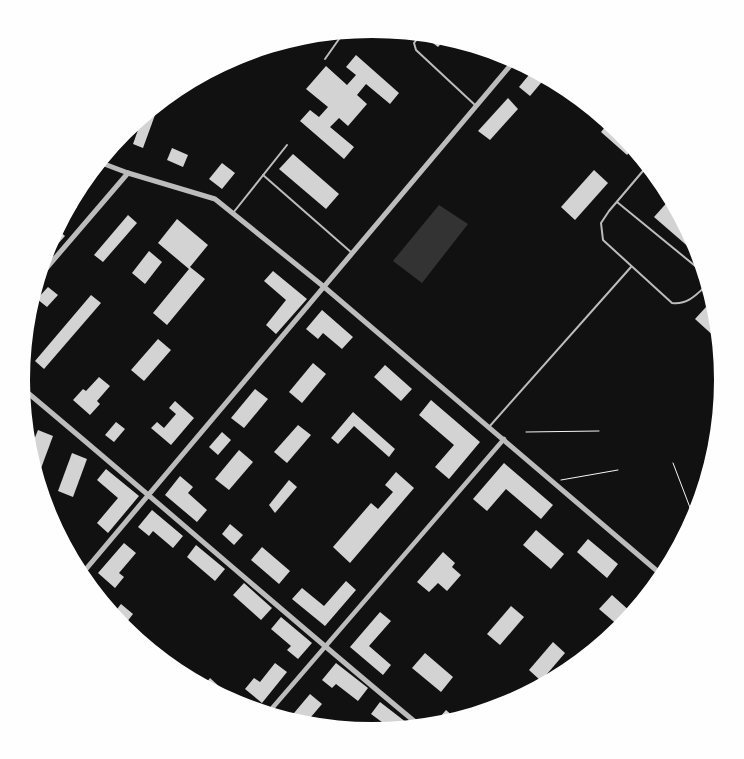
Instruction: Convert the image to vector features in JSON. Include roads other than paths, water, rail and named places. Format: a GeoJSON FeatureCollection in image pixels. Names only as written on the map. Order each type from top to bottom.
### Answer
{"type":"FeatureCollection","features":[{"type":"Feature","properties":{"kind":"street"},"geometry":{"type":"LineString","coordinates":[[87,568],[509,67]]}},
{"type":"Feature","properties":{"kind":"street"},"geometry":{"type":"LineString","coordinates":[[106,165],[215,199],[323,286],[656,570]]}},
{"type":"Feature","properties":{"kind":"street"},"geometry":{"type":"LineString","coordinates":[[51,263],[128,173]]}},
{"type":"Feature","properties":{"kind":"street"},"geometry":{"type":"LineString","coordinates":[[31,395],[412,719]]}},
{"type":"Feature","properties":{"kind":"street"},"geometry":{"type":"LineString","coordinates":[[273,707],[504,440]]}},
{"type":"Feature","properties":{"kind":"lane"},"geometry":{"type":"LineString","coordinates":[[325,58],[339,39]]}},
{"type":"Feature","properties":{"kind":"lane"},"geometry":{"type":"LineString","coordinates":[[416,40],[414,43],[416,50],[477,106]]}},
{"type":"Feature","properties":{"kind":"lane"},"geometry":{"type":"LineString","coordinates":[[233,213],[286,144]]}},
{"type":"Feature","properties":{"kind":"lane"},"geometry":{"type":"LineString","coordinates":[[643,171],[601,223],[603,240],[672,303],[684,303],[691,300],[702,290]]}},
{"type":"Feature","properties":{"kind":"lane"},"geometry":{"type":"LineString","coordinates":[[262,175],[352,253]]}},
{"type":"Feature","properties":{"kind":"lane"},"geometry":{"type":"LineString","coordinates":[[617,202],[694,265]]}},
{"type":"Feature","properties":{"kind":"lane"},"geometry":{"type":"LineString","coordinates":[[489,427],[631,267]]}}]}
